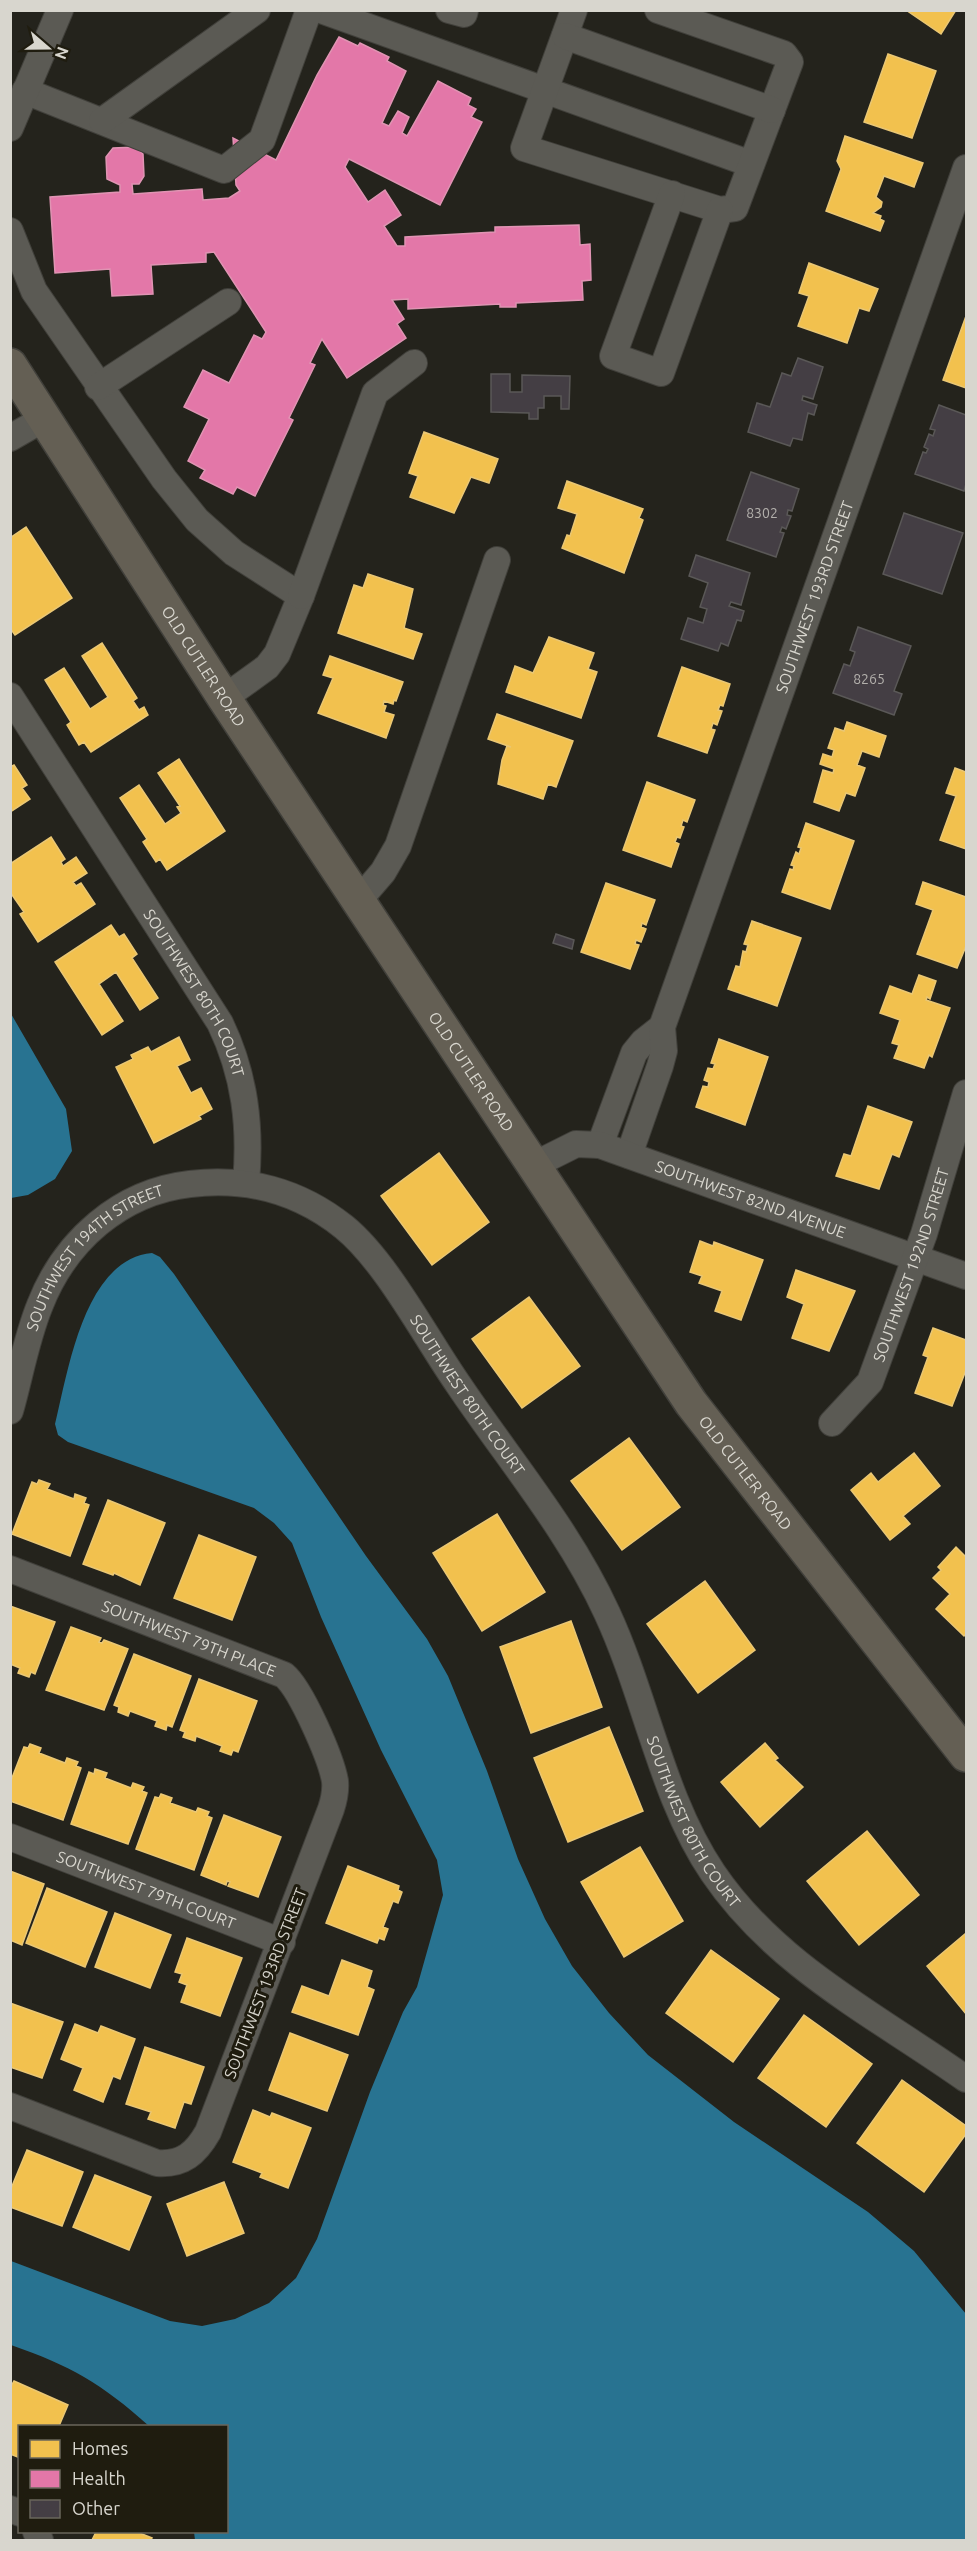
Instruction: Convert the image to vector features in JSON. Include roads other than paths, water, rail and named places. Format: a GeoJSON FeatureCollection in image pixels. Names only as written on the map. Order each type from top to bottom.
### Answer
{"type":"FeatureCollection","features":[{"type":"Feature","properties":{"kind":"main road","name":"OLD CUTLER ROAD"},"geometry":{"type":"LineString","coordinates":[[10,365],[224,698],[691,1403],[966,1755]]}},
{"type":"Feature","properties":{"kind":"street"},"geometry":{"type":"LineString","coordinates":[[10,128],[60,10]]}},
{"type":"Feature","properties":{"kind":"street"},"geometry":{"type":"LineString","coordinates":[[102,121],[257,10]]}},
{"type":"Feature","properties":{"kind":"street"},"geometry":{"type":"LineString","coordinates":[[25,91],[224,170],[262,140],[309,10]]}},
{"type":"Feature","properties":{"kind":"street"},"geometry":{"type":"LineString","coordinates":[[321,10],[751,164]]}},
{"type":"Feature","properties":{"kind":"street"},"geometry":{"type":"LineString","coordinates":[[449,10],[464,14],[465,10]]}},
{"type":"Feature","properties":{"kind":"street"},"geometry":{"type":"LineString","coordinates":[[574,10],[524,148],[720,210],[735,208],[790,62],[784,54],[658,10]]}},
{"type":"Feature","properties":{"kind":"street"},"geometry":{"type":"LineString","coordinates":[[565,36],[772,110]]}},
{"type":"Feature","properties":{"kind":"street","name":"SOUTHWEST 193RD STREET"},"geometry":{"type":"LineString","coordinates":[[628,1155],[655,1083],[664,1051],[662,1027],[966,168]]}},
{"type":"Feature","properties":{"kind":"street"},"geometry":{"type":"LineString","coordinates":[[672,194],[613,356],[661,373],[720,210]]}},
{"type":"Feature","properties":{"kind":"street"},"geometry":{"type":"LineString","coordinates":[[10,231],[34,291],[98,387],[197,520],[234,553],[301,596]]}},
{"type":"Feature","properties":{"kind":"street"},"geometry":{"type":"LineString","coordinates":[[98,387],[228,302]]}},
{"type":"Feature","properties":{"kind":"street"},"geometry":{"type":"LineString","coordinates":[[224,698],[267,667],[277,654],[301,596],[375,393],[414,363]]}},
{"type":"Feature","properties":{"kind":"street"},"geometry":{"type":"LineString","coordinates":[[10,438],[45,418]]}},
{"type":"Feature","properties":{"kind":"street"},"geometry":{"type":"LineString","coordinates":[[358,901],[383,872],[398,846],[497,560]]}},
{"type":"Feature","properties":{"kind":"street","name":"SOUTHWEST 80TH COURT"},"geometry":{"type":"LineString","coordinates":[[10,696],[210,1006],[225,1034],[239,1073],[247,1108],[246,1183],[279,1191],[316,1209],[340,1224],[368,1250],[498,1444],[559,1528],[587,1573],[615,1631],[689,1833],[716,1877],[762,1934],[804,1969],[966,2079]]}},
{"type":"Feature","properties":{"kind":"street","name":"SOUTHWEST 193RD STREET"},"geometry":{"type":"LineString","coordinates":[[600,1145],[625,1073],[643,1042],[662,1027]]}},
{"type":"Feature","properties":{"kind":"street"},"geometry":{"type":"LineString","coordinates":[[625,1073],[655,1083]]}},
{"type":"Feature","properties":{"kind":"street","name":"SOUTHWEST 192ND STREET"},"geometry":{"type":"LineString","coordinates":[[831,1423],[870,1382],[915,1258],[966,1093]]}},
{"type":"Feature","properties":{"kind":"street","name":"SOUTHWEST 82ND AVENUE"},"geometry":{"type":"LineString","coordinates":[[534,1165],[576,1144],[600,1145],[966,1276]]}},
{"type":"Feature","properties":{"kind":"street","name":"SOUTHWEST 194TH STREET"},"geometry":{"type":"LineString","coordinates":[[10,1411],[39,1307],[59,1265],[78,1241],[118,1209],[153,1192],[198,1183],[246,1183]]}},
{"type":"Feature","properties":{"kind":"street","name":"SOUTHWEST 79TH PLACE"},"geometry":{"type":"LineString","coordinates":[[10,1569],[284,1675],[295,1688],[304,1705],[331,1766],[335,1788]]}},
{"type":"Feature","properties":{"kind":"street","name":"SOUTHWEST 193RD STREET"},"geometry":{"type":"LineString","coordinates":[[10,2106],[153,2161],[174,2162],[192,2155],[208,2132],[282,1942],[331,1809],[335,1788]]}},
{"type":"Feature","properties":{"kind":"street","name":"SOUTHWEST 79TH COURT"},"geometry":{"type":"LineString","coordinates":[[10,1837],[282,1942]]}},
{"type":"Feature","properties":{"kind":"water"},"geometry":{"type":"Polygon","coordinates":[[[10,1012],[66,1109],[72,1151],[55,1179],[28,1195],[11,1198],[10,1012]]]}},
{"type":"Feature","properties":{"kind":"water"},"geometry":{"type":"Polygon","coordinates":[[[152,1253],[160,1257],[174,1274],[366,1556],[427,1639],[448,1676],[487,1771],[518,1859],[545,1919],[572,1966],[609,2013],[648,2055],[734,2122],[868,2212],[914,2251],[966,2314],[966,2540],[195,2540],[194,2533],[228,2533],[228,2425],[148,2425],[116,2398],[84,2377],[51,2360],[11,2345],[11,2261],[170,2321],[202,2326],[235,2319],[269,2303],[296,2278],[317,2239],[370,2092],[403,2012],[417,1987],[443,1895],[437,1860],[381,1750],[321,1617],[292,1543],[274,1523],[254,1508],[68,1442],[58,1435],[55,1424],[73,1349],[83,1321],[95,1296],[110,1275],[129,1260],[152,1253]]]}}]}
